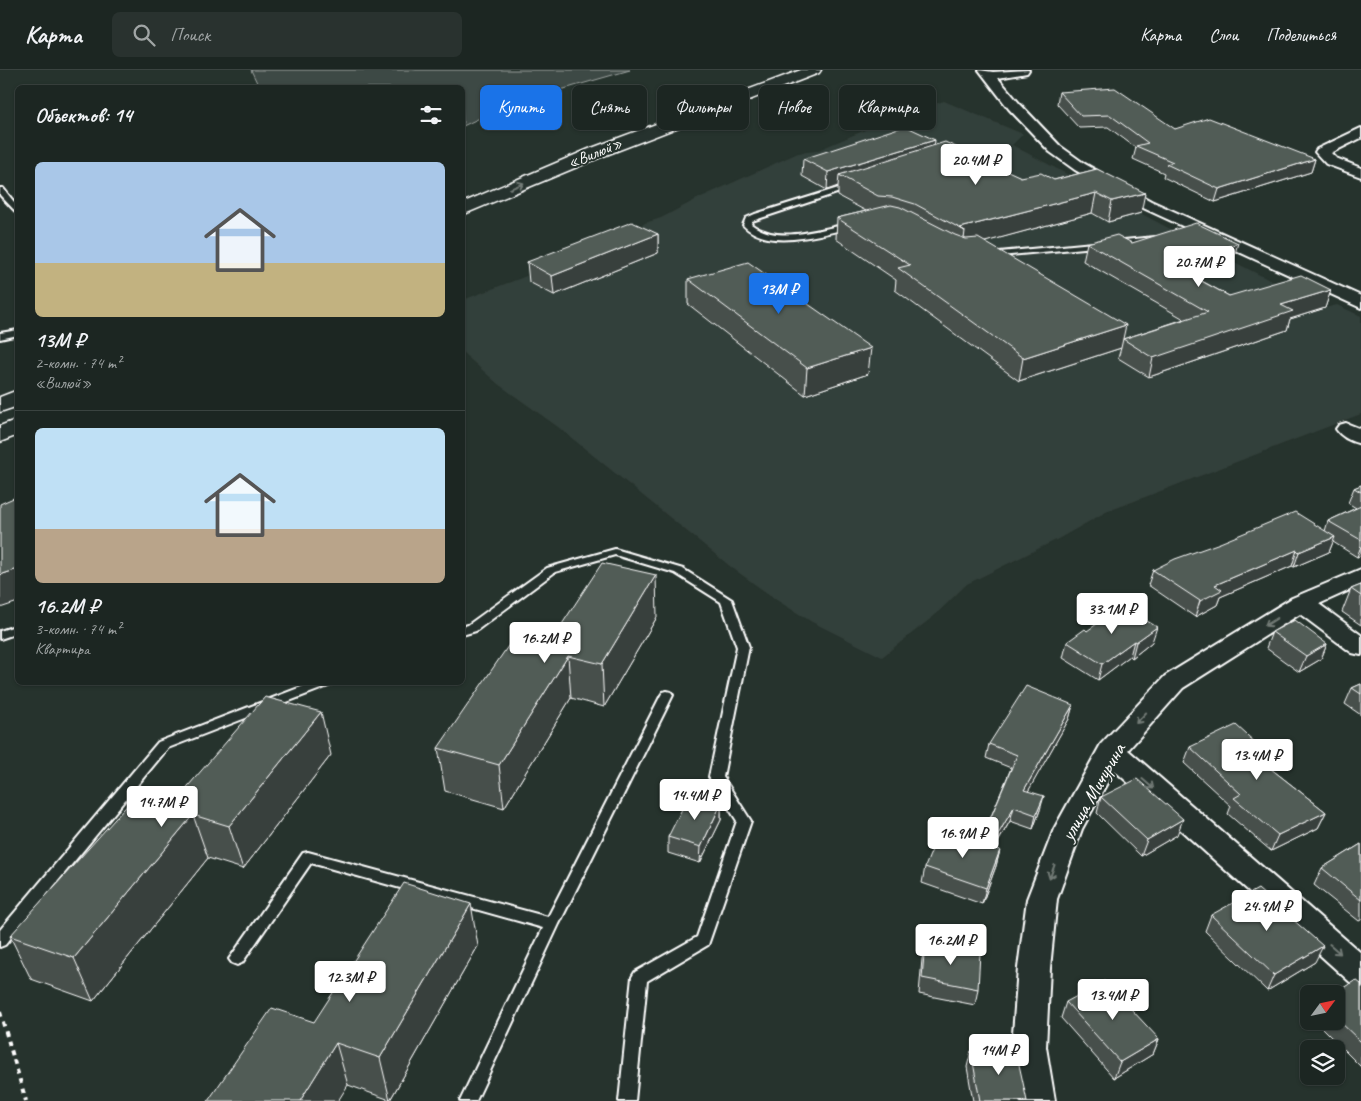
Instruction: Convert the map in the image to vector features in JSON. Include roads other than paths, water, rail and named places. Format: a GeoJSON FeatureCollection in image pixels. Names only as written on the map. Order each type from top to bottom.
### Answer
{"type":"FeatureCollection","features":[{"type":"Feature","properties":{"kind":"highway","name":"«Вилюй»"},"geometry":{"type":"LineString","coordinates":[[465,209],[595,153],[814,70]]}},
{"type":"Feature","properties":{"kind":"highway"},"geometry":{"type":"LineString","coordinates":[[0,405],[15,398]]}},
{"type":"Feature","properties":{"kind":"highway"},"geometry":{"type":"LineString","coordinates":[[0,435],[15,428]]}},
{"type":"Feature","properties":{"kind":"street"},"geometry":{"type":"LineString","coordinates":[[987,73],[1023,70]]}},
{"type":"Feature","properties":{"kind":"street"},"geometry":{"type":"LineString","coordinates":[[987,73],[1014,106],[1065,157],[1103,181],[1202,230],[1361,303]]}},
{"type":"Feature","properties":{"kind":"street"},"geometry":{"type":"LineString","coordinates":[[1361,132],[1322,152],[1331,161],[1361,173]]}},
{"type":"Feature","properties":{"kind":"street","name":"улица Мичурина"},"geometry":{"type":"LineString","coordinates":[[1038,1101],[1029,1047],[1034,968],[1042,899],[1068,829],[1112,752],[1174,682],[1301,603],[1361,576]]}},
{"type":"Feature","properties":{"kind":"street"},"geometry":{"type":"LineString","coordinates":[[1301,603],[1361,647]]}},
{"type":"Feature","properties":{"kind":"street"},"geometry":{"type":"LineString","coordinates":[[1112,752],[1361,972]]}},
{"type":"Feature","properties":{"kind":"lane"},"geometry":{"type":"LineString","coordinates":[[860,184],[758,216],[749,220],[747,225],[757,233],[784,236],[803,235],[861,222]]}},
{"type":"Feature","properties":{"kind":"lane"},"geometry":{"type":"LineString","coordinates":[[0,190],[15,208]]}},
{"type":"Feature","properties":{"kind":"lane"},"geometry":{"type":"LineString","coordinates":[[1184,234],[1202,230]]}},
{"type":"Feature","properties":{"kind":"lane"},"geometry":{"type":"LineString","coordinates":[[979,256],[1165,238]]}},
{"type":"Feature","properties":{"kind":"lane"},"geometry":{"type":"LineString","coordinates":[[0,336],[15,333]]}},
{"type":"Feature","properties":{"kind":"lane"},"geometry":{"type":"LineString","coordinates":[[465,630],[472,628],[551,570],[615,552],[679,572],[726,600],[743,647],[716,776],[744,821],[703,941],[640,977],[627,1101]]}},
{"type":"Feature","properties":{"kind":"lane"},"geometry":{"type":"LineString","coordinates":[[0,635],[15,630]]}},
{"type":"Feature","properties":{"kind":"lane"},"geometry":{"type":"LineString","coordinates":[[0,941],[163,745],[319,685]]}},
{"type":"Feature","properties":{"kind":"lane"},"geometry":{"type":"LineString","coordinates":[[468,1101],[552,924],[667,695]]}},
{"type":"Feature","properties":{"kind":"lane"},"geometry":{"type":"LineString","coordinates":[[237,959],[308,857],[552,924]]}}]}
